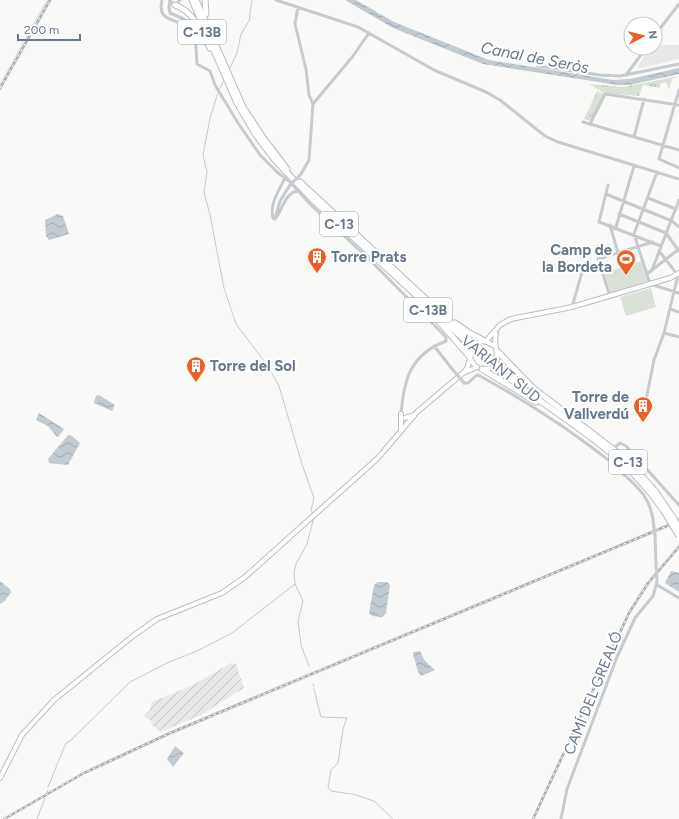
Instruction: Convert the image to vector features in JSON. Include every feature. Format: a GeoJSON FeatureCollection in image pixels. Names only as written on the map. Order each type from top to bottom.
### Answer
{"type":"FeatureCollection","features":[{"type":"Feature","properties":{"kind":"highway","name":"C-13"},"geometry":{"type":"LineString","coordinates":[[192,0],[229,84],[252,121],[286,167],[399,275]]}},
{"type":"Feature","properties":{"kind":"highway","name":"C-13"},"geometry":{"type":"LineString","coordinates":[[196,0],[215,41],[220,64]]}},
{"type":"Feature","properties":{"kind":"highway","name":"C-13B"},"geometry":{"type":"LineString","coordinates":[[205,0],[205,11],[215,41]]}},
{"type":"Feature","properties":{"kind":"highway","name":"C-13B"},"geometry":{"type":"LineString","coordinates":[[177,2],[193,19],[207,41],[229,84]]}},
{"type":"Feature","properties":{"kind":"highway","name":"VARIANT SUD"},"geometry":{"type":"LineString","coordinates":[[229,84],[239,107],[256,135],[279,165],[383,265],[474,346],[538,400],[622,461],[639,478],[672,520]]}},
{"type":"Feature","properties":{"kind":"highway","name":"C-13B"},"geometry":{"type":"LineString","coordinates":[[383,265],[443,326],[470,358]]}},
{"type":"Feature","properties":{"kind":"highway","name":"C-13B"},"geometry":{"type":"LineString","coordinates":[[399,275],[454,322],[471,334],[486,341]]}},
{"type":"Feature","properties":{"kind":"highway","name":"VARIANT SUD"},"geometry":{"type":"LineString","coordinates":[[399,275],[474,346]]}},
{"type":"Feature","properties":{"kind":"highway"},"geometry":{"type":"LineString","coordinates":[[498,352],[525,382],[570,418]]}},
{"type":"Feature","properties":{"kind":"highway","name":"VARIANT SUD"},"geometry":{"type":"LineString","coordinates":[[495,364],[570,418]]}},
{"type":"Feature","properties":{"kind":"highway"},"geometry":{"type":"LineString","coordinates":[[479,368],[602,445]]}},
{"type":"Feature","properties":{"kind":"highway","name":"C-13"},"geometry":{"type":"LineString","coordinates":[[570,418],[612,448],[634,467],[655,491],[672,520],[679,536]]}},
{"type":"Feature","properties":{"kind":"highway","name":"C-13"},"geometry":{"type":"LineString","coordinates":[[672,520],[679,528]]}},
{"type":"Feature","properties":{"kind":"main road"},"geometry":{"type":"LineString","coordinates":[[0,778],[22,736],[54,700],[133,636],[157,619],[222,593],[235,585],[378,458],[401,431],[405,422],[463,373],[468,367],[470,351],[474,345],[486,341],[502,324],[513,319],[571,307],[650,284],[658,284],[678,276]]}},
{"type":"Feature","properties":{"kind":"main road"},"geometry":{"type":"LineString","coordinates":[[496,335],[502,326],[513,319]]}},
{"type":"Feature","properties":{"kind":"main road"},"geometry":{"type":"LineString","coordinates":[[463,373],[479,368],[488,369],[493,366],[497,360],[498,352],[495,346],[496,335],[502,324]]}},
{"type":"Feature","properties":{"kind":"main road"},"geometry":{"type":"LineString","coordinates":[[486,341],[495,346]]}},
{"type":"Feature","properties":{"kind":"main road"},"geometry":{"type":"LineString","coordinates":[[470,358],[479,368]]}},
{"type":"Feature","properties":{"kind":"main road"},"geometry":{"type":"LineString","coordinates":[[401,414],[405,422]]}},
{"type":"Feature","properties":{"kind":"street"},"geometry":{"type":"LineString","coordinates":[[162,0],[162,9],[166,17],[182,24],[197,40]]}},
{"type":"Feature","properties":{"kind":"street"},"geometry":{"type":"LineString","coordinates":[[177,2],[170,0],[169,8],[172,14],[186,22],[195,33],[197,40],[197,64],[210,71],[219,91],[238,123],[260,155],[370,260],[444,335],[447,340],[434,346],[419,357],[407,376],[401,414]]}},
{"type":"Feature","properties":{"kind":"street"},"geometry":{"type":"LineString","coordinates":[[276,0],[355,26],[430,68],[491,94],[551,139],[565,145],[679,179]]}},
{"type":"Feature","properties":{"kind":"street"},"geometry":{"type":"LineString","coordinates":[[169,8],[177,2]]}},
{"type":"Feature","properties":{"kind":"street"},"geometry":{"type":"LineString","coordinates":[[663,25],[679,4]]}},
{"type":"Feature","properties":{"kind":"street"},"geometry":{"type":"LineString","coordinates":[[275,219],[280,201],[290,185],[301,174],[309,160],[313,104],[309,95],[295,24],[298,7]]}},
{"type":"Feature","properties":{"kind":"street"},"geometry":{"type":"LineString","coordinates":[[313,104],[353,56],[369,33]]}},
{"type":"Feature","properties":{"kind":"street"},"geometry":{"type":"LineString","coordinates":[[626,75],[633,68],[641,56]]}},
{"type":"Feature","properties":{"kind":"street"},"geometry":{"type":"LineString","coordinates":[[538,66],[600,75],[626,75],[679,64]]}},
{"type":"Feature","properties":{"kind":"street"},"geometry":{"type":"LineString","coordinates":[[633,68],[634,72],[638,73]]}},
{"type":"Feature","properties":{"kind":"street"},"geometry":{"type":"LineString","coordinates":[[679,90],[659,159],[679,168]]}},
{"type":"Feature","properties":{"kind":"street"},"geometry":{"type":"LineString","coordinates":[[590,124],[605,94],[679,105]]}},
{"type":"Feature","properties":{"kind":"street"},"geometry":{"type":"LineString","coordinates":[[634,137],[644,100]]}},
{"type":"Feature","properties":{"kind":"street"},"geometry":{"type":"LineString","coordinates":[[583,122],[679,150]]}},
{"type":"Feature","properties":{"kind":"street"},"geometry":{"type":"LineString","coordinates":[[616,227],[622,200],[634,166]]}},
{"type":"Feature","properties":{"kind":"street"},"geometry":{"type":"LineString","coordinates":[[650,284],[634,234],[657,172]]}},
{"type":"Feature","properties":{"kind":"street"},"geometry":{"type":"LineString","coordinates":[[275,219],[272,214],[275,199],[285,178]]}},
{"type":"Feature","properties":{"kind":"street"},"geometry":{"type":"LineString","coordinates":[[608,185],[598,222],[616,227],[661,246]]}},
{"type":"Feature","properties":{"kind":"street"},"geometry":{"type":"LineString","coordinates":[[275,219],[288,197],[293,192],[298,191]]}},
{"type":"Feature","properties":{"kind":"street"},"geometry":{"type":"LineString","coordinates":[[606,194],[672,221],[679,228]]}},
{"type":"Feature","properties":{"kind":"street"},"geometry":{"type":"LineString","coordinates":[[648,198],[677,212]]}},
{"type":"Feature","properties":{"kind":"street"},"geometry":{"type":"LineString","coordinates":[[652,270],[666,234],[677,212],[679,200]]}},
{"type":"Feature","properties":{"kind":"street"},"geometry":{"type":"LineString","coordinates":[[619,214],[666,234],[679,250],[647,274]]}},
{"type":"Feature","properties":{"kind":"street"},"geometry":{"type":"LineString","coordinates":[[610,225],[622,267]]}},
{"type":"Feature","properties":{"kind":"street"},"geometry":{"type":"LineString","coordinates":[[610,296],[598,259],[653,242]]}},
{"type":"Feature","properties":{"kind":"street"},"geometry":{"type":"LineString","coordinates":[[642,420],[654,360],[664,333],[678,276],[659,251]]}},
{"type":"Feature","properties":{"kind":"street"},"geometry":{"type":"LineString","coordinates":[[571,307],[584,265]]}},
{"type":"Feature","properties":{"kind":"street"},"geometry":{"type":"LineString","coordinates":[[658,284],[679,293]]}},
{"type":"Feature","properties":{"kind":"street"},"geometry":{"type":"LineString","coordinates":[[670,309],[679,312]]}},
{"type":"Feature","properties":{"kind":"street"},"geometry":{"type":"LineString","coordinates":[[664,333],[679,337]]}},
{"type":"Feature","properties":{"kind":"street"},"geometry":{"type":"LineString","coordinates":[[434,346],[464,383],[468,383],[477,375],[522,400],[589,445],[630,479],[645,495],[652,509],[655,535],[657,584],[679,598]]}},
{"type":"Feature","properties":{"kind":"street"},"geometry":{"type":"LineString","coordinates":[[615,447],[619,444],[625,445],[679,505]]}},
{"type":"Feature","properties":{"kind":"street"},"geometry":{"type":"LineString","coordinates":[[610,455],[611,462]]}},
{"type":"Feature","properties":{"kind":"street","name":"CAMÍ DEL GREALÓ"},"geometry":{"type":"LineString","coordinates":[[561,819],[567,789],[617,657],[633,621],[652,599],[657,584]]}},
{"type":"Feature","properties":{"kind":"shaded area"},"geometry":{"type":"Polygon","coordinates":[[[46,0],[52,0],[0,92],[0,83],[46,0]]]}},
{"type":"Feature","properties":{"kind":"shaded area"},"geometry":{"type":"Polygon","coordinates":[[[663,45],[679,45],[679,59],[638,69],[638,66],[644,56],[663,56],[663,45]]]}},
{"type":"Feature","properties":{"kind":"shaded area"},"geometry":{"type":"Polygon","coordinates":[[[679,519],[679,523],[171,735],[102,767],[100,763],[220,710],[679,519]]]}},
{"type":"Feature","properties":{"kind":"shaded area"},"geometry":{"type":"Polygon","coordinates":[[[679,544],[679,548],[655,576],[631,612],[535,819],[532,819],[615,639],[630,610],[654,574],[679,544]]]}},
{"type":"Feature","properties":{"kind":"shaded area"},"geometry":{"type":"Polygon","coordinates":[[[231,663],[236,664],[244,688],[201,715],[161,732],[144,716],[150,710],[152,702],[191,686],[231,663]]]}},
{"type":"Feature","properties":{"kind":"green space"},"geometry":{"type":"Polygon","coordinates":[[[679,76],[672,79],[669,90],[666,82],[660,84],[660,88],[643,85],[639,96],[604,93],[589,84],[624,87],[679,76]]]}},
{"type":"Feature","properties":{"kind":"green space"},"geometry":{"type":"Polygon","coordinates":[[[597,91],[604,94],[591,121],[584,119],[597,91]]]}},
{"type":"Feature","properties":{"kind":"green space","name":"Camp de la Bordeta"},"geometry":{"type":"Polygon","coordinates":[[[641,261],[647,280],[645,283],[611,294],[604,273],[641,261]]]}},
{"type":"Feature","properties":{"kind":"green space"},"geometry":{"type":"Polygon","coordinates":[[[651,288],[656,307],[626,316],[620,297],[651,288]]]}},
{"type":"Feature","properties":{"kind":"water"},"geometry":{"type":"Polygon","coordinates":[[[345,0],[356,0],[394,22],[489,60],[613,80],[630,79],[679,68],[679,74],[630,85],[618,85],[483,64],[393,28],[345,0]]]}},
{"type":"Feature","properties":{"kind":"water"},"geometry":{"type":"Polygon","coordinates":[[[58,214],[63,216],[69,234],[49,240],[46,236],[45,220],[58,214]]]}},
{"type":"Feature","properties":{"kind":"water"},"geometry":{"type":"Polygon","coordinates":[[[99,395],[115,405],[112,411],[94,403],[96,396],[99,395]]]}},
{"type":"Feature","properties":{"kind":"water"},"geometry":{"type":"Polygon","coordinates":[[[39,413],[64,429],[59,436],[57,437],[48,426],[36,420],[39,413]]]}},
{"type":"Feature","properties":{"kind":"water"},"geometry":{"type":"Polygon","coordinates":[[[68,435],[72,436],[80,443],[68,465],[49,463],[48,459],[68,435]]]}},
{"type":"Feature","properties":{"kind":"water"},"geometry":{"type":"Polygon","coordinates":[[[671,571],[679,573],[679,592],[665,583],[671,571]]]}},
{"type":"Feature","properties":{"kind":"water"},"geometry":{"type":"Polygon","coordinates":[[[0,581],[10,589],[11,592],[5,601],[0,604],[0,581]]]}},
{"type":"Feature","properties":{"kind":"water"},"geometry":{"type":"Polygon","coordinates":[[[378,582],[387,582],[390,585],[386,613],[382,617],[372,616],[369,613],[374,585],[378,582]]]}},
{"type":"Feature","properties":{"kind":"water"},"geometry":{"type":"Polygon","coordinates":[[[420,651],[425,661],[435,670],[421,676],[418,672],[413,654],[413,652],[420,651]]]}},
{"type":"Feature","properties":{"kind":"water"},"geometry":{"type":"Polygon","coordinates":[[[175,746],[184,753],[173,767],[167,759],[175,746]]]}},
{"type":"Feature","properties":{"kind":"waterway"},"geometry":{"type":"LineString","coordinates":[[229,70],[237,53],[241,34],[249,21],[252,0]]}},
{"type":"Feature","properties":{"kind":"waterway"},"geometry":{"type":"LineString","coordinates":[[219,90],[225,78]]}},
{"type":"Feature","properties":{"kind":"waterway"},"geometry":{"type":"LineString","coordinates":[[218,93],[210,118],[203,155],[207,172],[204,192],[224,288],[236,324],[268,366],[279,386],[302,464],[314,498],[311,510],[313,514]]}},
{"type":"Feature","properties":{"kind":"waterway"},"geometry":{"type":"LineString","coordinates":[[309,666],[301,645],[298,621],[303,601],[295,584],[294,572],[296,564],[307,544],[314,517]]}},
{"type":"Feature","properties":{"kind":"waterway"},"geometry":{"type":"LineString","coordinates":[[48,787],[66,743],[70,741],[130,682],[232,633],[295,584]]}},
{"type":"Feature","properties":{"kind":"waterway"},"geometry":{"type":"LineString","coordinates":[[314,689],[321,717],[347,718],[343,729],[338,763],[331,770],[328,787],[331,791],[351,794]]}},
{"type":"Feature","properties":{"kind":"waterway"},"geometry":{"type":"LineString","coordinates":[[37,819],[48,790]]}},
{"type":"Feature","properties":{"kind":"waterway"},"geometry":{"type":"LineString","coordinates":[[353,794],[374,801],[393,819]]}},
{"type":"Feature","properties":{"kind":"railway"},"geometry":{"type":"LineString","coordinates":[[0,88],[50,0]]}},
{"type":"Feature","properties":{"kind":"railway"},"geometry":{"type":"LineString","coordinates":[[4,819],[84,773],[170,733],[679,521]]}},
{"type":"Feature","properties":{"kind":"railway"},"geometry":{"type":"LineString","coordinates":[[533,819],[629,613],[648,583],[679,547]]}},
{"type":"Feature","properties":{"kind":"place","name":"Torre Prats"},"geometry":{"type":"Point","coordinates":[317,274]}},
{"type":"Feature","properties":{"kind":"place","name":"Camp de la Bordeta"},"geometry":{"type":"Point","coordinates":[626,276]}},
{"type":"Feature","properties":{"kind":"place","name":"Torre del Sol"},"geometry":{"type":"Point","coordinates":[196,383]}},
{"type":"Feature","properties":{"kind":"place","name":"Torre de Vallverdú"},"geometry":{"type":"Point","coordinates":[643,423]}},
{"type":"Feature","properties":{"kind":"water label","name":"Canal de Seròs"},"geometry":{"type":"Point","coordinates":[535,57]}}]}
